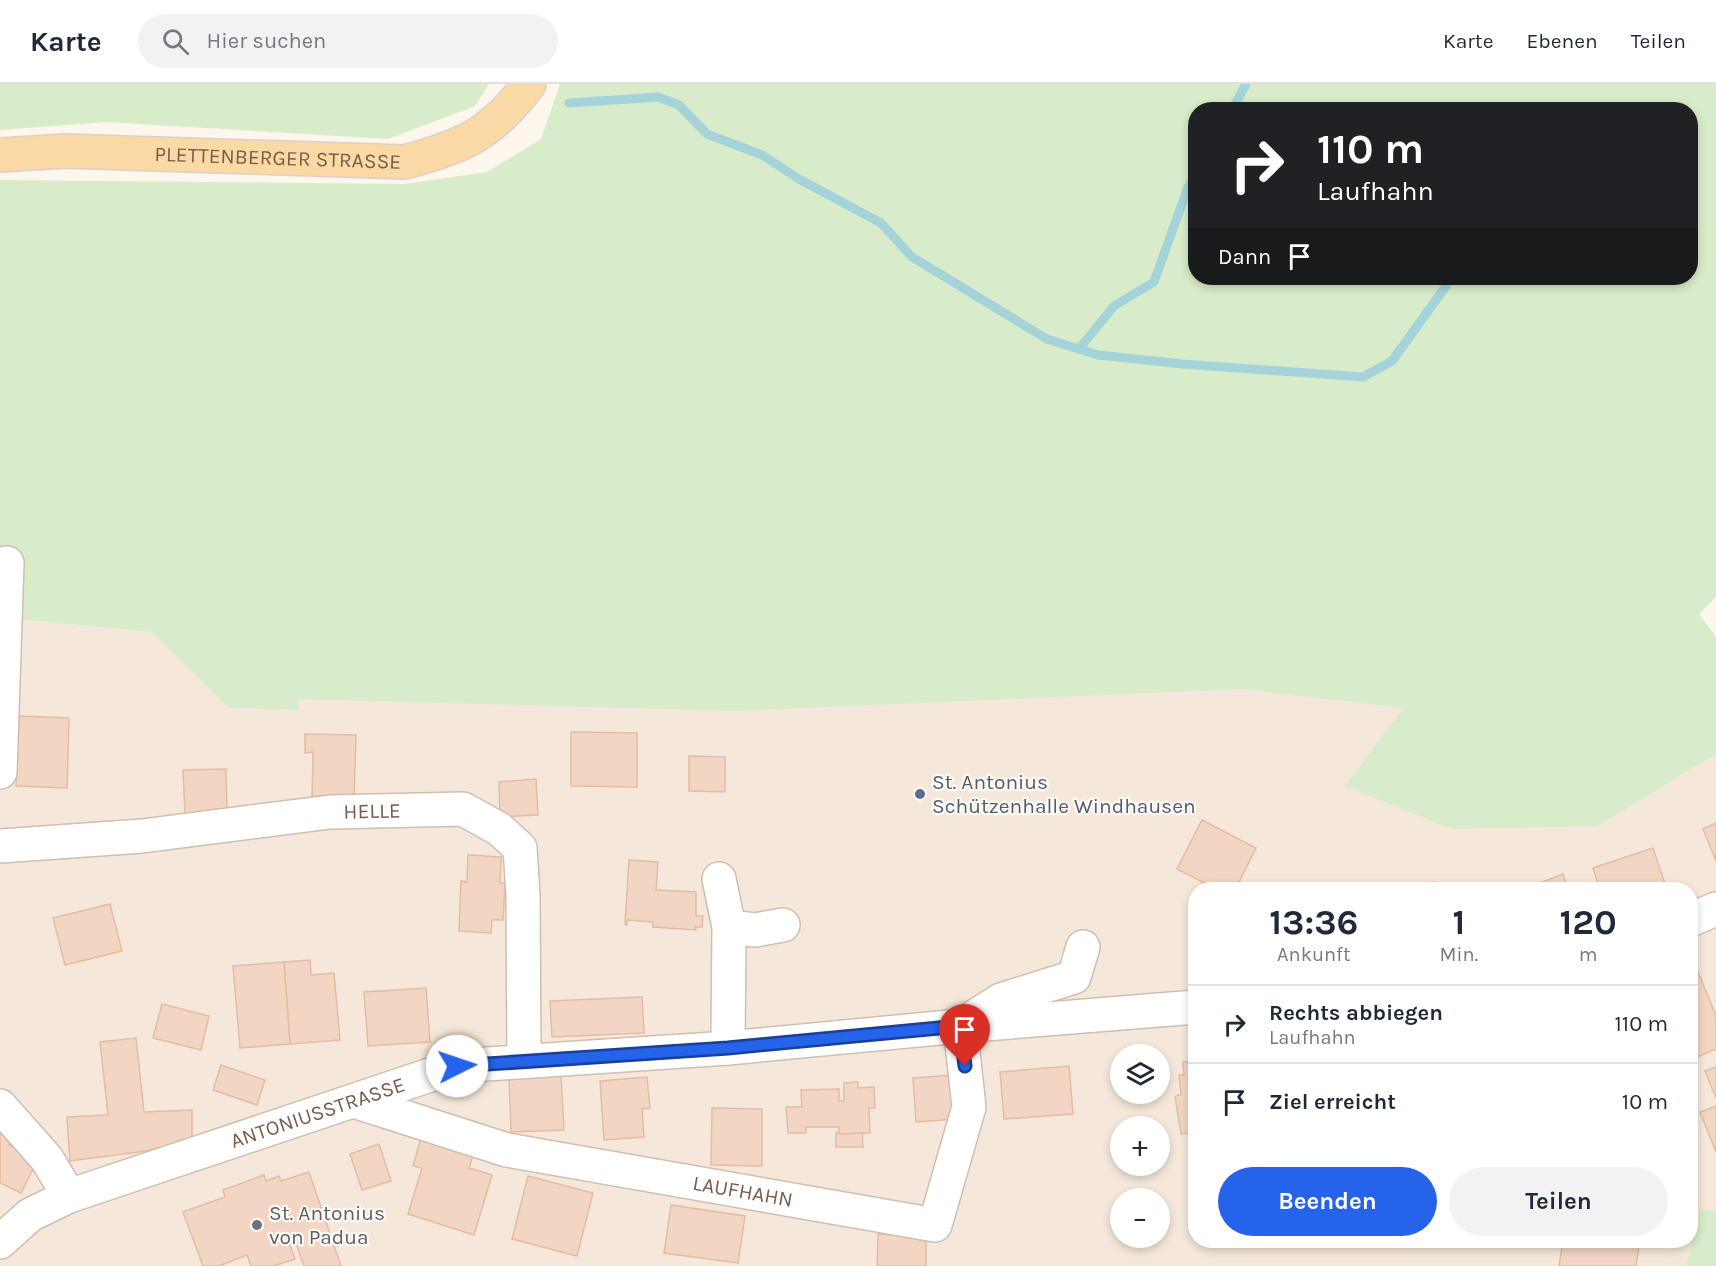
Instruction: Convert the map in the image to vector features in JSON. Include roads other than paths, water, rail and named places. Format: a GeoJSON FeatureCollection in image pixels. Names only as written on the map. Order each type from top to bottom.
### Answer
{"type":"FeatureCollection","features":[{"type":"Feature","properties":{"kind":"main road","name":"PLETTENBERGER STRASSE"},"geometry":{"type":"LineString","coordinates":[[0,155],[65,151],[405,162],[438,153],[471,140],[493,125],[516,103],[530,84]]}},
{"type":"Feature","properties":{"kind":"street"},"geometry":{"type":"LineString","coordinates":[[0,772],[7,563]]}},
{"type":"Feature","properties":{"kind":"street","name":"HELLE"},"geometry":{"type":"LineString","coordinates":[[0,846],[142,836],[330,812],[463,809],[499,829],[520,848],[523,896],[524,1061]]}},
{"type":"Feature","properties":{"kind":"street"},"geometry":{"type":"LineString","coordinates":[[719,879],[729,927],[728,1048]]}},
{"type":"Feature","properties":{"kind":"street"},"geometry":{"type":"LineString","coordinates":[[1698,917],[1716,909]]}},
{"type":"Feature","properties":{"kind":"street"},"geometry":{"type":"LineString","coordinates":[[729,927],[755,930],[783,925]]}},
{"type":"Feature","properties":{"kind":"street"},"geometry":{"type":"LineString","coordinates":[[960,1026],[1001,1000],[1074,977],[1083,947]]}},
{"type":"Feature","properties":{"kind":"street","name":"ANTONIUSSTRASSE"},"geometry":{"type":"LineString","coordinates":[[0,1242],[30,1215],[69,1196],[457,1066],[728,1048],[1188,1008]]}},
{"type":"Feature","properties":{"kind":"street","name":"LAUFHAHN"},"geometry":{"type":"LineString","coordinates":[[354,1101],[507,1150],[935,1225],[969,1107],[960,1026]]}},
{"type":"Feature","properties":{"kind":"street"},"geometry":{"type":"LineString","coordinates":[[0,1106],[47,1159],[69,1196]]}},
{"type":"Feature","properties":{"kind":"waterway"},"geometry":{"type":"LineString","coordinates":[[1236,102],[1246,84]]}},
{"type":"Feature","properties":{"kind":"waterway"},"geometry":{"type":"LineString","coordinates":[[569,103],[658,97],[679,105],[707,134],[762,155],[799,179],[881,223],[912,257],[1047,339],[1098,355],[1182,364],[1363,377],[1392,361],[1446,286]]}},
{"type":"Feature","properties":{"kind":"waterway"},"geometry":{"type":"LineString","coordinates":[[1079,349],[1114,306],[1154,282],[1188,187]]}},
{"type":"Feature","properties":{"kind":"place","name":"St. Antonius Schützenhalle Windhausen"},"geometry":{"type":"Point","coordinates":[920,794]}},
{"type":"Feature","properties":{"kind":"place","name":"St. Antonius von Padua"},"geometry":{"type":"Point","coordinates":[257,1225]}}]}
